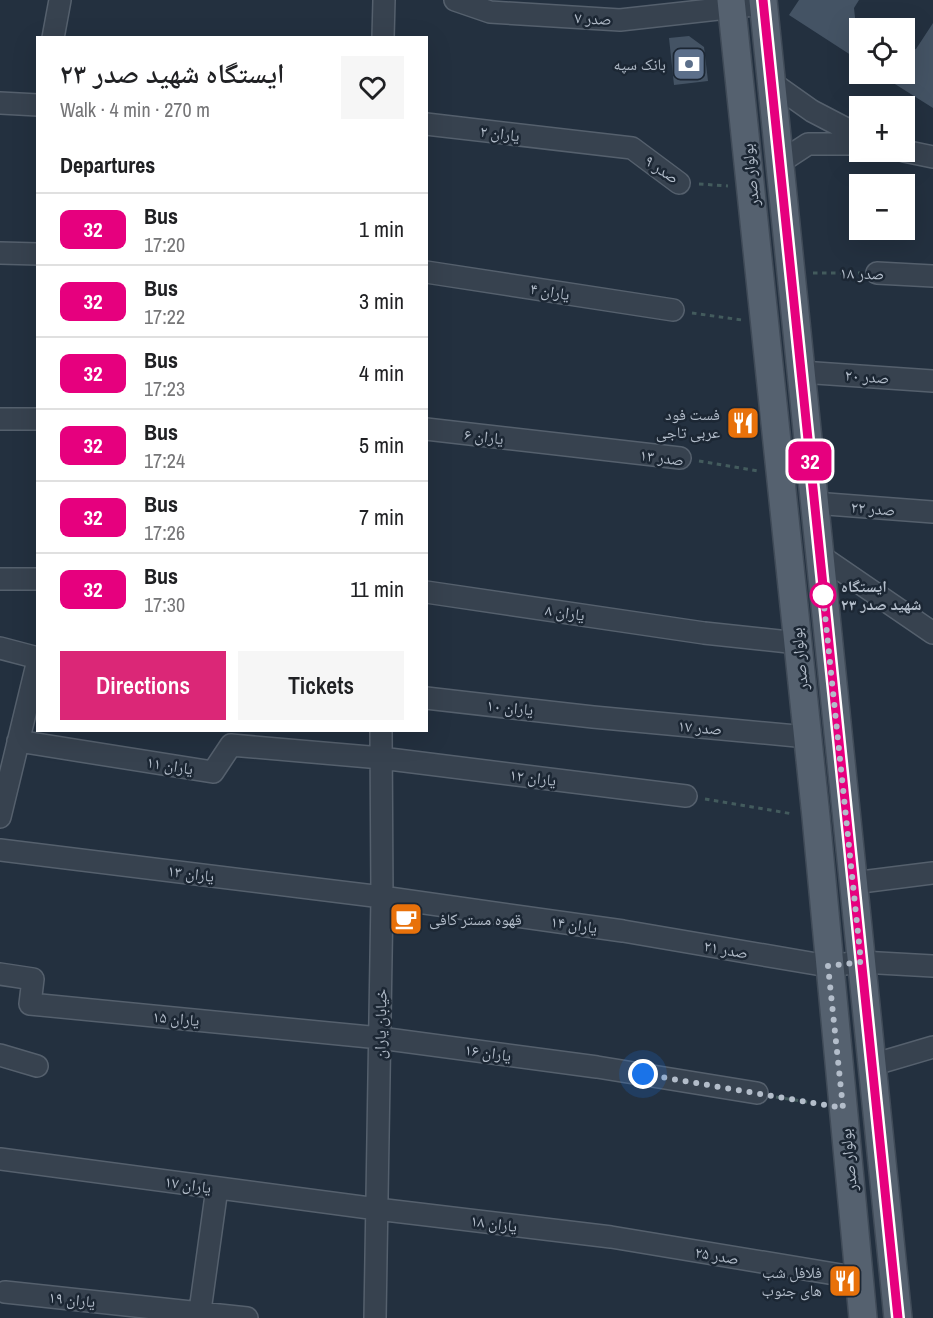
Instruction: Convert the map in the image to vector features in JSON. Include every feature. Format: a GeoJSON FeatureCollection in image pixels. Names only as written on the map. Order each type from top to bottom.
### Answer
{"type":"FeatureCollection","features":[{"type":"Feature","properties":{"kind":"main road","name":"بولوار صدر"},"geometry":{"type":"LineString","coordinates":[[763,2],[898,1318]]}},
{"type":"Feature","properties":{"kind":"main road","name":"بولوار صدر"},"geometry":{"type":"LineString","coordinates":[[732,4],[816,817],[828,966],[863,1318]]}},
{"type":"Feature","properties":{"kind":"street"},"geometry":{"type":"LineString","coordinates":[[53,36],[60,0]]}},
{"type":"Feature","properties":{"kind":"street"},"geometry":{"type":"LineString","coordinates":[[383,36],[384,0]]}},
{"type":"Feature","properties":{"kind":"street","name":"صدر ۷"},"geometry":{"type":"LineString","coordinates":[[455,0],[490,12],[620,20],[732,4],[763,2]]}},
{"type":"Feature","properties":{"kind":"street"},"geometry":{"type":"LineString","coordinates":[[771,82],[812,111],[849,130]]}},
{"type":"Feature","properties":{"kind":"street"},"geometry":{"type":"LineString","coordinates":[[0,104],[36,105]]}},
{"type":"Feature","properties":{"kind":"street","name":"یاران ۲"},"geometry":{"type":"LineString","coordinates":[[428,124],[575,141]]}},
{"type":"Feature","properties":{"kind":"street","name":"صدر ۹"},"geometry":{"type":"LineString","coordinates":[[575,141],[632,148],[679,183]]}},
{"type":"Feature","properties":{"kind":"street"},"geometry":{"type":"LineString","coordinates":[[779,163],[808,144],[849,144]]}},
{"type":"Feature","properties":{"kind":"street"},"geometry":{"type":"LineString","coordinates":[[915,154],[933,158]]}},
{"type":"Feature","properties":{"kind":"street"},"geometry":{"type":"LineString","coordinates":[[0,253],[36,254]]}},
{"type":"Feature","properties":{"kind":"street","name":"یاران ۴"},"geometry":{"type":"LineString","coordinates":[[428,272],[673,310]]}},
{"type":"Feature","properties":{"kind":"street","name":"صدر ۱۸"},"geometry":{"type":"LineString","coordinates":[[877,273],[933,276]]}},
{"type":"Feature","properties":{"kind":"street","name":"صدر ۲۰"},"geometry":{"type":"LineString","coordinates":[[801,372],[933,381]]}},
{"type":"Feature","properties":{"kind":"street"},"geometry":{"type":"LineString","coordinates":[[0,419],[36,418]]}},
{"type":"Feature","properties":{"kind":"street","name":"یاران ۶"},"geometry":{"type":"LineString","coordinates":[[428,429],[543,444]]}},
{"type":"Feature","properties":{"kind":"street","name":"صدر ۱۳"},"geometry":{"type":"LineString","coordinates":[[543,444],[680,458]]}},
{"type":"Feature","properties":{"kind":"street","name":"صدر ۲۲"},"geometry":{"type":"LineString","coordinates":[[814,504],[933,512]]}},
{"type":"Feature","properties":{"kind":"street"},"geometry":{"type":"LineString","coordinates":[[819,555],[933,633]]}},
{"type":"Feature","properties":{"kind":"street"},"geometry":{"type":"LineString","coordinates":[[0,579],[36,579]]}},
{"type":"Feature","properties":{"kind":"street","name":"یاران ۸"},"geometry":{"type":"LineString","coordinates":[[428,592],[704,633],[798,643]]}},
{"type":"Feature","properties":{"kind":"street"},"geometry":{"type":"LineString","coordinates":[[0,648],[36,658]]}},
{"type":"Feature","properties":{"kind":"street"},"geometry":{"type":"LineString","coordinates":[[0,817],[36,667]]}},
{"type":"Feature","properties":{"kind":"street","name":"یاران ۱۰"},"geometry":{"type":"LineString","coordinates":[[428,698],[593,717]]}},
{"type":"Feature","properties":{"kind":"street","name":"صدر ۱۷"},"geometry":{"type":"LineString","coordinates":[[593,717],[807,737]]}},
{"type":"Feature","properties":{"kind":"street","name":"خیابان یاران"},"geometry":{"type":"LineString","coordinates":[[375,1318],[382,897],[381,732]]}},
{"type":"Feature","properties":{"kind":"street","name":"یاران ۱۱"},"geometry":{"type":"LineString","coordinates":[[18,741],[213,772],[231,745],[381,758]]}},
{"type":"Feature","properties":{"kind":"street","name":"یاران ۱۲"},"geometry":{"type":"LineString","coordinates":[[381,758],[686,796]]}},
{"type":"Feature","properties":{"kind":"street","name":"یاران ۱۳"},"geometry":{"type":"LineString","coordinates":[[0,850],[382,897]]}},
{"type":"Feature","properties":{"kind":"street"},"geometry":{"type":"LineString","coordinates":[[853,883],[933,873]]}},
{"type":"Feature","properties":{"kind":"street","name":"یاران ۱۴"},"geometry":{"type":"LineString","coordinates":[[382,897],[623,931]]}},
{"type":"Feature","properties":{"kind":"street","name":"صدر ۲۱"},"geometry":{"type":"LineString","coordinates":[[623,931],[828,966],[861,962],[933,966]]}},
{"type":"Feature","properties":{"kind":"street","name":"یاران ۱۵"},"geometry":{"type":"LineString","coordinates":[[0,974],[33,979],[30,1004],[380,1038]]}},
{"type":"Feature","properties":{"kind":"street","name":"یاران ۱۶"},"geometry":{"type":"LineString","coordinates":[[380,1038],[597,1067],[757,1094]]}},
{"type":"Feature","properties":{"kind":"street"},"geometry":{"type":"LineString","coordinates":[[872,1065],[933,1047]]}},
{"type":"Feature","properties":{"kind":"street"},"geometry":{"type":"LineString","coordinates":[[0,1056],[37,1066]]}},
{"type":"Feature","properties":{"kind":"street","name":"یاران ۱۷"},"geometry":{"type":"LineString","coordinates":[[0,1159],[377,1209]]}},
{"type":"Feature","properties":{"kind":"street"},"geometry":{"type":"LineString","coordinates":[[199,1315],[217,1188]]}},
{"type":"Feature","properties":{"kind":"street","name":"یاران ۱۸"},"geometry":{"type":"LineString","coordinates":[[377,1209],[611,1237]]}},
{"type":"Feature","properties":{"kind":"street","name":"صدر ۲۵"},"geometry":{"type":"LineString","coordinates":[[611,1237],[859,1278]]}},
{"type":"Feature","properties":{"kind":"street","name":"یاران ۱۹"},"geometry":{"type":"LineString","coordinates":[[5,1292],[199,1315],[247,1318]]}},
{"type":"Feature","properties":{"kind":"path","name":"صدر ۹"},"geometry":{"type":"LineString","coordinates":[[679,183],[751,187]]}},
{"type":"Feature","properties":{"kind":"path","name":"صدر ۱۸"},"geometry":{"type":"LineString","coordinates":[[790,273],[877,273]]}},
{"type":"Feature","properties":{"kind":"path"},"geometry":{"type":"LineString","coordinates":[[673,310],[765,323]]}},
{"type":"Feature","properties":{"kind":"path","name":"صدر ۱۳"},"geometry":{"type":"LineString","coordinates":[[680,458],[780,474]]}},
{"type":"Feature","properties":{"kind":"path"},"geometry":{"type":"LineString","coordinates":[[686,796],[816,817]]}},
{"type":"Feature","properties":{"kind":"path"},"geometry":{"type":"LineString","coordinates":[[757,1094],[843,1108]]}},
{"type":"Feature","properties":{"kind":"building"},"geometry":{"type":"Polygon","coordinates":[[[799,0],[859,0],[854,8],[855,18],[849,18],[849,54],[789,15],[799,0]]]}},
{"type":"Feature","properties":{"kind":"building"},"geometry":{"type":"Polygon","coordinates":[[[933,23],[933,108],[895,84],[915,84],[916,49],[933,23]]]}},
{"type":"Feature","properties":{"kind":"building","name":"بانک سپه"},"geometry":{"type":"Polygon","coordinates":[[[689,36],[704,47],[708,81],[674,85],[669,38],[689,36]]]}},
{"type":"Feature","properties":{"kind":"bus line","name":"32"},"geometry":{"type":"LineString","coordinates":[[763,0],[898,1318]]}},
{"type":"Feature","properties":{"kind":"place","name":"بانک سپه"},"geometry":{"type":"Point","coordinates":[689,64]}},
{"type":"Feature","properties":{"kind":"place","name":"فست فود عربی تاجی"},"geometry":{"type":"Point","coordinates":[743,423]}},
{"type":"Feature","properties":{"kind":"place","name":"ایستگاه شهید صدر ۲۳"},"geometry":{"type":"Point","coordinates":[823,595]}},
{"type":"Feature","properties":{"kind":"place","name":"قهوه مستر کافی"},"geometry":{"type":"Point","coordinates":[406,919]}},
{"type":"Feature","properties":{"kind":"place","name":"فلافل شب های جنوب"},"geometry":{"type":"Point","coordinates":[845,1281]}},
{"type":"Feature","properties":{"kind":"route"},"geometry":{"type":"LineString","coordinates":[[643,1074],[843,1108],[828,966],[861,962],[823,595]]}}]}
